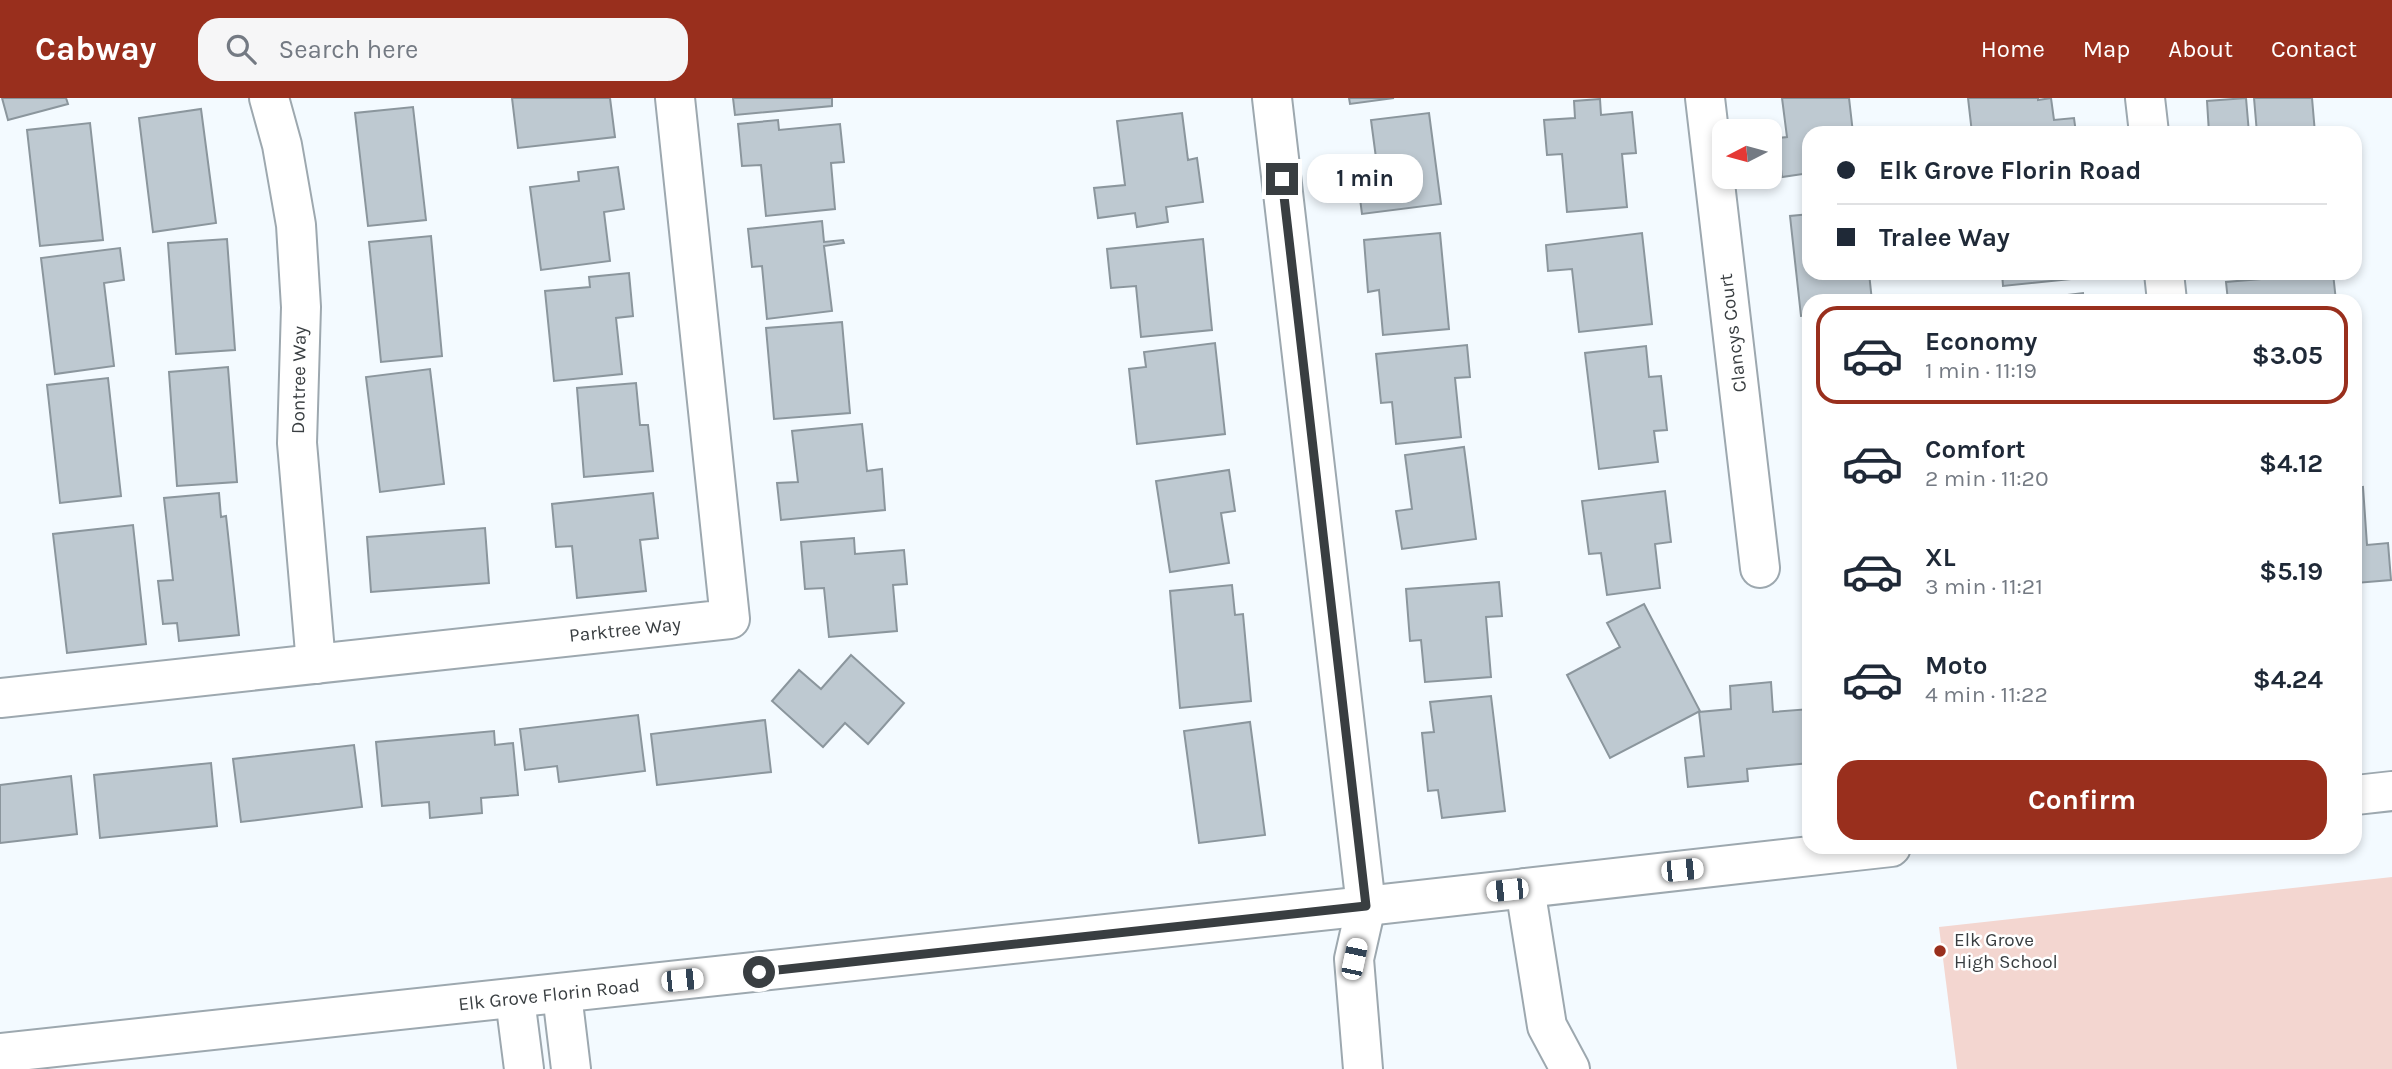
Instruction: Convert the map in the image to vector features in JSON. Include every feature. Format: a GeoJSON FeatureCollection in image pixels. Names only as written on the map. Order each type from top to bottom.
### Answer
{"type":"FeatureCollection","features":[{"type":"Feature","properties":{"kind":"street","name":"Dontree Way"},"geometry":{"type":"LineString","coordinates":[[269,98],[282,145],[296,225],[301,307],[297,443],[316,664]]}},
{"type":"Feature","properties":{"kind":"street","name":"Parktree Way"},"geometry":{"type":"LineString","coordinates":[[0,698],[730,619],[675,98]]}},
{"type":"Feature","properties":{"kind":"street"},"geometry":{"type":"LineString","coordinates":[[1272,98],[1366,906],[1354,959],[1363,1069]]}},
{"type":"Feature","properties":{"kind":"street","name":"Clancys Court"},"geometry":{"type":"LineString","coordinates":[[1705,98],[1760,568]]}},
{"type":"Feature","properties":{"kind":"street"},"geometry":{"type":"LineString","coordinates":[[2145,98],[2148,126]]}},
{"type":"Feature","properties":{"kind":"street"},"geometry":{"type":"LineString","coordinates":[[2362,794],[2392,791]]}},
{"type":"Feature","properties":{"kind":"street","name":"Elk Grove Florin Road"},"geometry":{"type":"LineString","coordinates":[[0,1053],[562,994],[1829,854]]}},
{"type":"Feature","properties":{"kind":"street"},"geometry":{"type":"LineString","coordinates":[[1525,888],[1546,1026],[1570,1069]]}},
{"type":"Feature","properties":{"kind":"street"},"geometry":{"type":"LineString","coordinates":[[562,994],[571,1069]]}},
{"type":"Feature","properties":{"kind":"street"},"geometry":{"type":"LineString","coordinates":[[515,999],[524,1069]]}},
{"type":"Feature","properties":{"kind":"shaded area"},"geometry":{"type":"Polygon","coordinates":[[[2392,877],[2392,1069],[1957,1069],[1939,927],[2392,877]]]}},
{"type":"Feature","properties":{"kind":"building"},"geometry":{"type":"Polygon","coordinates":[[[2,98],[66,98],[68,104],[8,120],[2,98]]]}},
{"type":"Feature","properties":{"kind":"building"},"geometry":{"type":"Polygon","coordinates":[[[512,98],[610,98],[615,137],[518,148],[512,98]]]}},
{"type":"Feature","properties":{"kind":"building"},"geometry":{"type":"Polygon","coordinates":[[[733,98],[832,98],[832,106],[735,115],[733,98]]]}},
{"type":"Feature","properties":{"kind":"building"},"geometry":{"type":"Polygon","coordinates":[[[1349,98],[1394,98],[1350,104],[1349,98]]]}},
{"type":"Feature","properties":{"kind":"building"},"geometry":{"type":"Polygon","coordinates":[[[1782,98],[1849,98],[1852,126],[1802,126],[1802,174],[1782,177],[1782,138],[1787,137],[1782,98]]]}},
{"type":"Feature","properties":{"kind":"building"},"geometry":{"type":"Polygon","coordinates":[[[1968,98],[2051,98],[2054,120],[2074,118],[2075,126],[1971,126],[1968,98]]]}},
{"type":"Feature","properties":{"kind":"building"},"geometry":{"type":"Polygon","coordinates":[[[2246,98],[2248,126],[2209,126],[2207,101],[2246,98]]]}},
{"type":"Feature","properties":{"kind":"building"},"geometry":{"type":"Polygon","coordinates":[[[2254,98],[2312,98],[2314,126],[2256,126],[2254,98]]]}},
{"type":"Feature","properties":{"kind":"building"},"geometry":{"type":"Polygon","coordinates":[[[1600,99],[1601,115],[1632,112],[1636,153],[1622,154],[1627,207],[1567,212],[1562,154],[1547,155],[1544,120],[1575,118],[1574,101],[1600,99]]]}},
{"type":"Feature","properties":{"kind":"building"},"geometry":{"type":"Polygon","coordinates":[[[413,107],[426,220],[368,226],[355,113],[413,107]]]}},
{"type":"Feature","properties":{"kind":"building"},"geometry":{"type":"Polygon","coordinates":[[[201,109],[216,223],[153,232],[139,118],[201,109]]]}},
{"type":"Feature","properties":{"kind":"building"},"geometry":{"type":"Polygon","coordinates":[[[1182,113],[1188,160],[1197,158],[1203,202],[1166,207],[1168,222],[1137,227],[1135,213],[1098,218],[1094,188],[1125,185],[1117,121],[1182,113]]]}},
{"type":"Feature","properties":{"kind":"building"},"geometry":{"type":"Polygon","coordinates":[[[1429,113],[1441,204],[1362,214],[1357,176],[1378,173],[1371,120],[1429,113]]]}},
{"type":"Feature","properties":{"kind":"building"},"geometry":{"type":"Polygon","coordinates":[[[778,120],[779,130],[840,124],[844,162],[831,163],[835,209],[766,216],[761,165],[742,166],[738,124],[778,120]]]}},
{"type":"Feature","properties":{"kind":"building"},"geometry":{"type":"Polygon","coordinates":[[[90,123],[103,240],[40,246],[27,130],[90,123]]]}},
{"type":"Feature","properties":{"kind":"building"},"geometry":{"type":"Polygon","coordinates":[[[618,167],[624,209],[604,212],[610,261],[541,270],[530,187],[579,181],[578,172],[618,167]]]}},
{"type":"Feature","properties":{"kind":"building"},"geometry":{"type":"Polygon","coordinates":[[[1802,215],[1802,280],[1870,280],[1871,294],[1802,294],[1801,316],[1790,216],[1802,215]]]}},
{"type":"Feature","properties":{"kind":"building"},"geometry":{"type":"Polygon","coordinates":[[[822,221],[824,242],[843,240],[844,243],[824,246],[832,311],[767,319],[762,266],[752,267],[748,229],[822,221]]]}},
{"type":"Feature","properties":{"kind":"building"},"geometry":{"type":"Polygon","coordinates":[[[1440,233],[1449,329],[1383,335],[1379,290],[1368,292],[1364,240],[1440,233]]]}},
{"type":"Feature","properties":{"kind":"building"},"geometry":{"type":"Polygon","coordinates":[[[1642,233],[1652,324],[1579,332],[1572,269],[1548,271],[1546,245],[1642,233]]]}},
{"type":"Feature","properties":{"kind":"building"},"geometry":{"type":"Polygon","coordinates":[[[431,236],[442,356],[381,362],[369,242],[431,236]]]}},
{"type":"Feature","properties":{"kind":"building"},"geometry":{"type":"Polygon","coordinates":[[[227,239],[235,350],[176,354],[168,243],[227,239]]]}},
{"type":"Feature","properties":{"kind":"building"},"geometry":{"type":"Polygon","coordinates":[[[1203,239],[1212,330],[1141,337],[1136,286],[1111,288],[1107,249],[1203,239]]]}},
{"type":"Feature","properties":{"kind":"building"},"geometry":{"type":"Polygon","coordinates":[[[120,248],[124,280],[104,283],[114,366],[55,374],[41,258],[120,248]]]}},
{"type":"Feature","properties":{"kind":"building"},"geometry":{"type":"Polygon","coordinates":[[[629,273],[633,316],[616,318],[622,374],[554,381],[545,291],[590,287],[589,277],[629,273]]]}},
{"type":"Feature","properties":{"kind":"building"},"geometry":{"type":"Polygon","coordinates":[[[2003,280],[2061,280],[2003,286],[2003,280]]]}},
{"type":"Feature","properties":{"kind":"building"},"geometry":{"type":"Polygon","coordinates":[[[2334,280],[2335,294],[2227,294],[2226,282],[2334,280]]]}},
{"type":"Feature","properties":{"kind":"building"},"geometry":{"type":"Polygon","coordinates":[[[842,322],[850,413],[774,419],[766,328],[842,322]]]}},
{"type":"Feature","properties":{"kind":"building"},"geometry":{"type":"Polygon","coordinates":[[[1215,343],[1225,434],[1137,444],[1129,369],[1146,367],[1144,352],[1215,343]]]}},
{"type":"Feature","properties":{"kind":"building"},"geometry":{"type":"Polygon","coordinates":[[[1467,345],[1470,377],[1455,378],[1461,437],[1396,444],[1392,402],[1381,403],[1376,354],[1467,345]]]}},
{"type":"Feature","properties":{"kind":"building"},"geometry":{"type":"Polygon","coordinates":[[[1646,346],[1649,377],[1661,376],[1667,430],[1654,431],[1658,462],[1599,469],[1585,353],[1646,346]]]}},
{"type":"Feature","properties":{"kind":"building"},"geometry":{"type":"Polygon","coordinates":[[[228,367],[237,482],[177,486],[169,372],[228,367]]]}},
{"type":"Feature","properties":{"kind":"building"},"geometry":{"type":"Polygon","coordinates":[[[430,369],[444,484],[380,492],[366,377],[430,369]]]}},
{"type":"Feature","properties":{"kind":"building"},"geometry":{"type":"Polygon","coordinates":[[[108,378],[121,496],[60,503],[47,385],[108,378]]]}},
{"type":"Feature","properties":{"kind":"building"},"geometry":{"type":"Polygon","coordinates":[[[636,383],[640,425],[648,425],[653,471],[584,477],[577,388],[636,383]]]}},
{"type":"Feature","properties":{"kind":"building"},"geometry":{"type":"Polygon","coordinates":[[[862,424],[867,471],[882,469],[885,510],[781,520],[777,483],[798,482],[792,431],[862,424]]]}},
{"type":"Feature","properties":{"kind":"building"},"geometry":{"type":"Polygon","coordinates":[[[1464,447],[1476,539],[1402,549],[1396,511],[1412,509],[1405,455],[1464,447]]]}},
{"type":"Feature","properties":{"kind":"building"},"geometry":{"type":"Polygon","coordinates":[[[1229,470],[1235,511],[1221,513],[1229,563],[1170,572],[1156,481],[1229,470]]]}},
{"type":"Feature","properties":{"kind":"building"},"geometry":{"type":"Polygon","coordinates":[[[2362,487],[2367,545],[2388,543],[2391,580],[2362,582],[2362,487]]]}},
{"type":"Feature","properties":{"kind":"building"},"geometry":{"type":"Polygon","coordinates":[[[1665,491],[1671,542],[1655,544],[1660,588],[1607,595],[1601,553],[1589,554],[1582,501],[1665,491]]]}},
{"type":"Feature","properties":{"kind":"building"},"geometry":{"type":"Polygon","coordinates":[[[219,493],[221,517],[226,516],[239,635],[179,641],[177,623],[163,624],[158,581],[173,580],[164,498],[219,493]]]}},
{"type":"Feature","properties":{"kind":"building"},"geometry":{"type":"Polygon","coordinates":[[[653,493],[658,538],[640,540],[646,591],[577,598],[572,546],[556,547],[552,504],[653,493]]]}},
{"type":"Feature","properties":{"kind":"building"},"geometry":{"type":"Polygon","coordinates":[[[133,525],[146,644],[67,653],[53,534],[133,525]]]}},
{"type":"Feature","properties":{"kind":"building"},"geometry":{"type":"Polygon","coordinates":[[[485,528],[489,583],[371,592],[367,537],[485,528]]]}},
{"type":"Feature","properties":{"kind":"building"},"geometry":{"type":"Polygon","coordinates":[[[854,538],[855,554],[904,550],[907,584],[893,585],[897,631],[829,637],[824,588],[805,589],[801,542],[854,538]]]}},
{"type":"Feature","properties":{"kind":"building"},"geometry":{"type":"Polygon","coordinates":[[[1499,582],[1502,616],[1486,617],[1491,677],[1425,682],[1421,640],[1410,641],[1406,589],[1499,582]]]}},
{"type":"Feature","properties":{"kind":"building"},"geometry":{"type":"Polygon","coordinates":[[[1232,585],[1235,615],[1243,614],[1251,701],[1180,708],[1170,591],[1232,585]]]}},
{"type":"Feature","properties":{"kind":"building"},"geometry":{"type":"Polygon","coordinates":[[[1644,604],[1700,711],[1610,758],[1567,675],[1620,647],[1607,623],[1644,604]]]}},
{"type":"Feature","properties":{"kind":"building"},"geometry":{"type":"Polygon","coordinates":[[[851,655],[904,703],[868,744],[845,723],[823,747],[772,701],[799,670],[821,689],[851,655]]]}},
{"type":"Feature","properties":{"kind":"building"},"geometry":{"type":"Polygon","coordinates":[[[1771,682],[1773,712],[1802,710],[1802,764],[1747,769],[1748,781],[1688,787],[1685,758],[1704,756],[1699,712],[1731,709],[1730,686],[1771,682]]]}},
{"type":"Feature","properties":{"kind":"building"},"geometry":{"type":"Polygon","coordinates":[[[1491,696],[1505,811],[1442,818],[1438,790],[1428,791],[1422,733],[1434,732],[1430,702],[1491,696]]]}},
{"type":"Feature","properties":{"kind":"building"},"geometry":{"type":"Polygon","coordinates":[[[638,715],[645,771],[559,782],[557,766],[525,770],[520,729],[638,715]]]}},
{"type":"Feature","properties":{"kind":"building"},"geometry":{"type":"Polygon","coordinates":[[[765,720],[771,772],[657,785],[651,734],[765,720]]]}},
{"type":"Feature","properties":{"kind":"building"},"geometry":{"type":"Polygon","coordinates":[[[1250,722],[1265,835],[1199,843],[1184,731],[1250,722]]]}},
{"type":"Feature","properties":{"kind":"building"},"geometry":{"type":"Polygon","coordinates":[[[494,731],[495,745],[513,743],[518,795],[481,798],[482,813],[430,818],[429,802],[382,806],[376,742],[494,731]]]}},
{"type":"Feature","properties":{"kind":"building"},"geometry":{"type":"Polygon","coordinates":[[[354,745],[362,807],[241,822],[233,759],[354,745]]]}},
{"type":"Feature","properties":{"kind":"building"},"geometry":{"type":"Polygon","coordinates":[[[211,763],[217,826],[100,838],[94,775],[211,763]]]}},
{"type":"Feature","properties":{"kind":"building"},"geometry":{"type":"Polygon","coordinates":[[[71,776],[77,834],[0,843],[0,785],[71,776]]]}},
{"type":"Feature","properties":{"kind":"place","name":"Elk Grove High School"},"geometry":{"type":"Point","coordinates":[1940,951]}},
{"type":"Feature","properties":{"kind":"route"},"geometry":{"type":"LineString","coordinates":[[759,972],[1366,906],[1282,179]]}}]}
